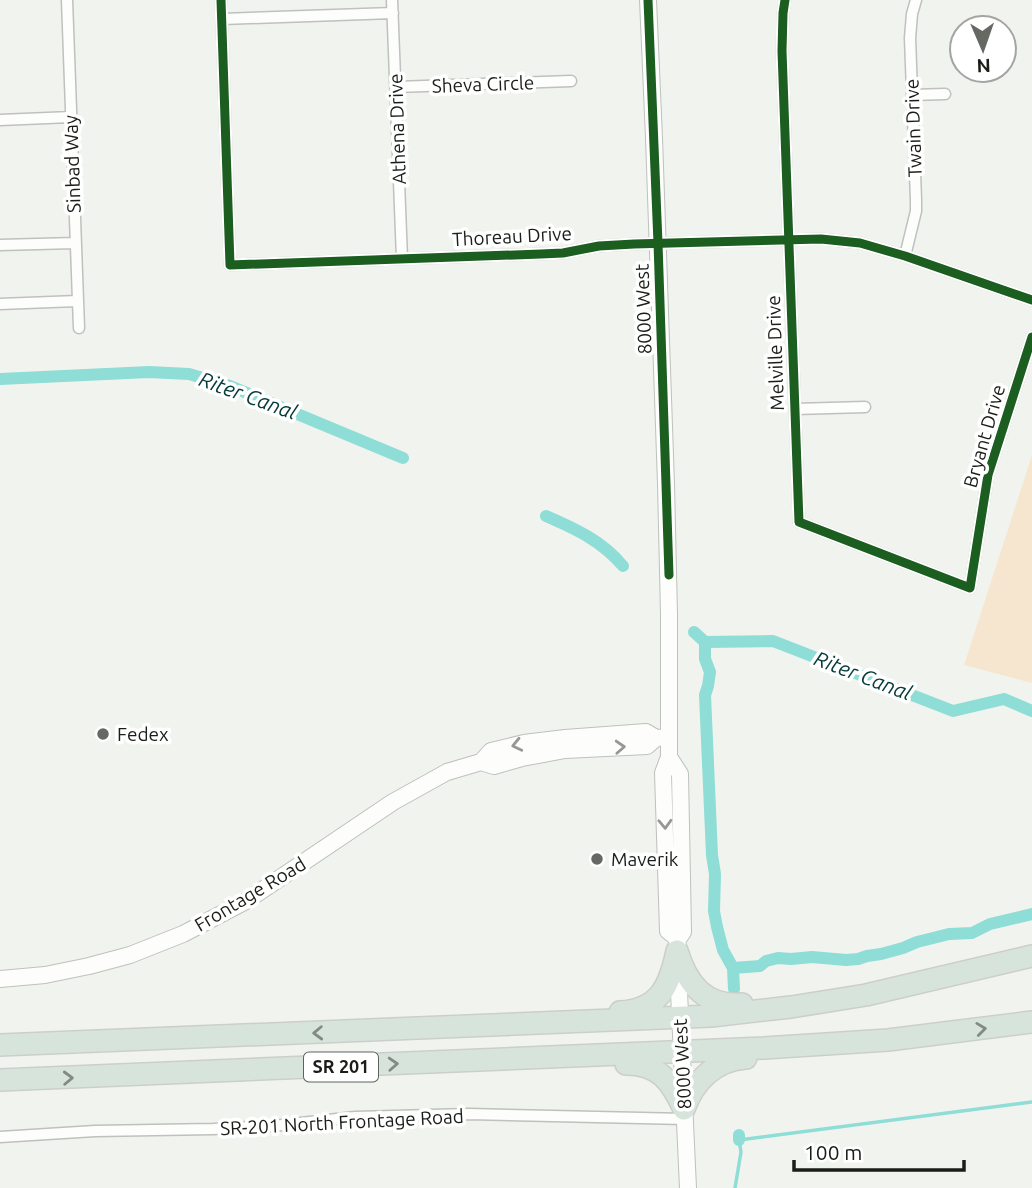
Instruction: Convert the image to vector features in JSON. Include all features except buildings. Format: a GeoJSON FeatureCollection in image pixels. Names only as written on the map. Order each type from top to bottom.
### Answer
{"type":"FeatureCollection","features":[{"type":"Feature","properties":{"kind":"highway"},"geometry":{"type":"LineString","coordinates":[[678,945],[685,973],[696,989],[708,998],[730,1004],[819,993],[915,975],[963,972]]}},
{"type":"Feature","properties":{"kind":"highway"},"geometry":{"type":"LineString","coordinates":[[428,1029],[481,1018],[642,1008],[655,1000],[666,987],[678,945]]}},
{"type":"Feature","properties":{"kind":"highway","name":"SR 201"},"geometry":{"type":"LineString","coordinates":[[0,1045],[680,1019],[829,1001],[1032,956]]}},
{"type":"Feature","properties":{"kind":"highway","name":"SR 201"},"geometry":{"type":"LineString","coordinates":[[0,1080],[806,1046],[929,1036],[1032,1022]]}},
{"type":"Feature","properties":{"kind":"highway"},"geometry":{"type":"LineString","coordinates":[[684,1114],[692,1092],[703,1077],[727,1061],[873,1050],[929,1036]]}},
{"type":"Feature","properties":{"kind":"highway"},"geometry":{"type":"LineString","coordinates":[[481,1060],[519,1067],[643,1065],[669,1082],[684,1114]]}},
{"type":"Feature","properties":{"kind":"street","name":"Sinbad Way"},"geometry":{"type":"LineString","coordinates":[[67,0],[79,328]]}},
{"type":"Feature","properties":{"kind":"street"},"geometry":{"type":"LineString","coordinates":[[221,0],[222,19],[393,13]]}},
{"type":"Feature","properties":{"kind":"street","name":"Athena Drive"},"geometry":{"type":"LineString","coordinates":[[392,0],[402,259]]}},
{"type":"Feature","properties":{"kind":"street","name":"8000 West"},"geometry":{"type":"LineString","coordinates":[[648,0],[669,601],[662,737],[669,757],[663,773],[668,931],[678,945],[688,1188]]}},
{"type":"Feature","properties":{"kind":"street","name":"Melville Drive"},"geometry":{"type":"LineString","coordinates":[[785,0],[782,51],[799,522],[970,588]]}},
{"type":"Feature","properties":{"kind":"street","name":"Twain Drive"},"geometry":{"type":"LineString","coordinates":[[905,256],[916,211],[910,38],[916,0]]}},
{"type":"Feature","properties":{"kind":"street","name":"Thoreau Drive"},"geometry":{"type":"LineString","coordinates":[[222,19],[230,265],[563,253],[599,246],[658,243],[821,239],[860,243],[905,256],[1032,300]]}},
{"type":"Feature","properties":{"kind":"street","name":"Sheva Circle"},"geometry":{"type":"LineString","coordinates":[[396,87],[571,81]]}},
{"type":"Feature","properties":{"kind":"street"},"geometry":{"type":"LineString","coordinates":[[912,95],[945,94]]}},
{"type":"Feature","properties":{"kind":"street"},"geometry":{"type":"LineString","coordinates":[[0,120],[71,117]]}},
{"type":"Feature","properties":{"kind":"street"},"geometry":{"type":"LineString","coordinates":[[0,245],[75,243]]}},
{"type":"Feature","properties":{"kind":"street"},"geometry":{"type":"LineString","coordinates":[[0,304],[78,301]]}},
{"type":"Feature","properties":{"kind":"street","name":"Bryant Drive"},"geometry":{"type":"LineString","coordinates":[[970,588],[988,475],[1032,337]]}},
{"type":"Feature","properties":{"kind":"street"},"geometry":{"type":"LineString","coordinates":[[795,408],[864,407]]}},
{"type":"Feature","properties":{"kind":"street","name":"Frontage Road"},"geometry":{"type":"LineString","coordinates":[[0,979],[45,975],[89,966],[130,955],[183,934],[246,901],[393,802],[447,772],[481,762],[491,751],[551,739],[646,732],[662,737]]}},
{"type":"Feature","properties":{"kind":"street","name":"SR-201 North Frontage Road"},"geometry":{"type":"LineString","coordinates":[[0,1137],[95,1131],[213,1129],[355,1117],[684,1114]]}},
{"type":"Feature","properties":{"kind":"shaded area"},"geometry":{"type":"Polygon","coordinates":[[[1032,455],[1032,683],[964,665],[1032,455]]]}},
{"type":"Feature","properties":{"kind":"waterway","name":"Riter Canal"},"geometry":{"type":"LineString","coordinates":[[0,379],[149,372],[189,374],[230,386],[403,458]]}},
{"type":"Feature","properties":{"kind":"waterway","name":"Riter Canal"},"geometry":{"type":"LineString","coordinates":[[546,516],[597,543],[623,566]]}},
{"type":"Feature","properties":{"kind":"waterway","name":"Riter Canal"},"geometry":{"type":"LineString","coordinates":[[694,632],[705,642],[773,641],[953,711],[1004,699],[1032,711]]}},
{"type":"Feature","properties":{"kind":"waterway"},"geometry":{"type":"LineString","coordinates":[[705,642],[705,659],[710,672],[705,695],[715,874],[714,911],[723,950],[733,968],[734,989]]}},
{"type":"Feature","properties":{"kind":"waterway"},"geometry":{"type":"LineString","coordinates":[[733,968],[760,966],[766,961],[778,958],[858,959],[949,934],[972,933],[990,924],[1032,914]]}},
{"type":"Feature","properties":{"kind":"waterway"},"geometry":{"type":"LineString","coordinates":[[735,1188],[741,1152],[739,1140],[1032,1102]]}},
{"type":"Feature","properties":{"kind":"waterway"},"geometry":{"type":"LineString","coordinates":[[739,1135],[739,1140]]}},
{"type":"Feature","properties":{"kind":"cycle path"},"geometry":{"type":"LineString","coordinates":[[221,0],[230,265],[563,253],[599,246],[634,244],[821,239],[860,243],[905,256],[1032,300]]}},
{"type":"Feature","properties":{"kind":"cycle path"},"geometry":{"type":"LineString","coordinates":[[648,0],[669,575]]}},
{"type":"Feature","properties":{"kind":"cycle path"},"geometry":{"type":"LineString","coordinates":[[785,0],[782,51],[799,522],[970,588],[988,475],[1032,337]]}},
{"type":"Feature","properties":{"kind":"place","name":"Fedex"},"geometry":{"type":"Point","coordinates":[103,734]}},
{"type":"Feature","properties":{"kind":"place","name":"Maverik"},"geometry":{"type":"Point","coordinates":[597,859]}}]}
